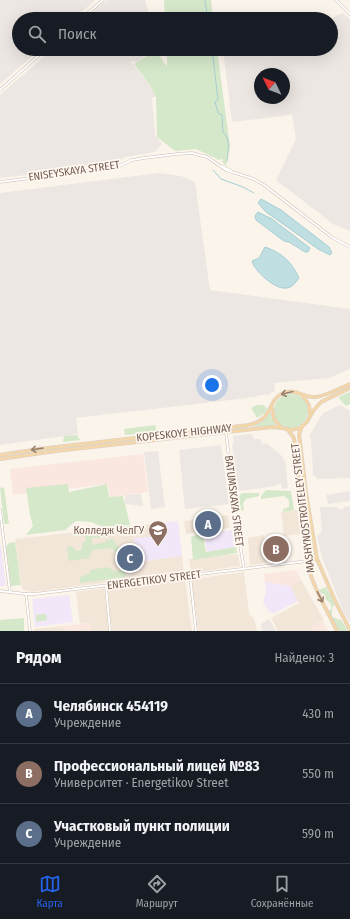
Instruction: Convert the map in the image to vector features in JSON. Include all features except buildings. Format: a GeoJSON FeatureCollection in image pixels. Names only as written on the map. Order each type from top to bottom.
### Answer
{"type":"FeatureCollection","features":[{"type":"Feature","properties":{"kind":"main road","name":"KOPESKOYE HIGHWAY"},"geometry":{"type":"LineString","coordinates":[[0,455],[39,449],[249,425],[263,420],[279,396],[287,392],[297,392],[303,396],[318,397],[350,384]]}},
{"type":"Feature","properties":{"kind":"main road"},"geometry":{"type":"LineString","coordinates":[[288,430],[294,430],[307,422],[315,408],[321,402],[350,388]]}},
{"type":"Feature","properties":{"kind":"main road"},"geometry":{"type":"LineString","coordinates":[[303,396],[309,405],[310,416]]}},
{"type":"Feature","properties":{"kind":"main road"},"geometry":{"type":"LineString","coordinates":[[274,403],[272,411],[273,417],[275,422],[282,428]]}},
{"type":"Feature","properties":{"kind":"main road","name":"MASHYNOSTROITELEY STREET"},"geometry":{"type":"LineString","coordinates":[[302,426],[300,438],[306,493],[317,559],[333,597],[350,630]]}},
{"type":"Feature","properties":{"kind":"main road","name":"KOPESKOYE HIGHWAY"},"geometry":{"type":"LineString","coordinates":[[0,459],[56,451],[272,427],[288,430]]}},
{"type":"Feature","properties":{"kind":"main road","name":"MASHYNOSTROITELEY STREET"},"geometry":{"type":"LineString","coordinates":[[288,430],[294,438],[307,561],[312,580],[337,631]]}},
{"type":"Feature","properties":{"kind":"main road"},"geometry":{"type":"LineString","coordinates":[[300,493],[306,493]]}},
{"type":"Feature","properties":{"kind":"main road"},"geometry":{"type":"LineString","coordinates":[[307,561],[317,559]]}},
{"type":"Feature","properties":{"kind":"street"},"geometry":{"type":"LineString","coordinates":[[89,12],[102,0]]}},
{"type":"Feature","properties":{"kind":"street"},"geometry":{"type":"LineString","coordinates":[[336,0],[350,14]]}},
{"type":"Feature","properties":{"kind":"street"},"geometry":{"type":"LineString","coordinates":[[0,90],[38,56]]}},
{"type":"Feature","properties":{"kind":"street","name":"ENISEYSKAYA STREET"},"geometry":{"type":"LineString","coordinates":[[0,182],[112,168],[138,159],[170,154],[192,153],[206,157],[226,170],[254,179],[333,238],[350,247]]}},
{"type":"Feature","properties":{"kind":"street","name":"BATUMSKAYA STREET"},"geometry":{"type":"LineString","coordinates":[[226,432],[235,514],[244,569]]}},
{"type":"Feature","properties":{"kind":"street"},"geometry":{"type":"LineString","coordinates":[[0,510],[10,592]]}},
{"type":"Feature","properties":{"kind":"street","name":"ENERGETIKOV STREET"},"geometry":{"type":"LineString","coordinates":[[0,590],[26,594],[106,586],[307,561]]}},
{"type":"Feature","properties":{"kind":"street"},"geometry":{"type":"LineString","coordinates":[[190,575],[196,631]]}},
{"type":"Feature","properties":{"kind":"street"},"geometry":{"type":"LineString","coordinates":[[106,586],[110,631]]}},
{"type":"Feature","properties":{"kind":"street"},"geometry":{"type":"LineString","coordinates":[[26,594],[30,631]]}},
{"type":"Feature","properties":{"kind":"shaded area"},"geometry":{"type":"Polygon","coordinates":[[[0,0],[95,0],[82,12],[12,12],[12,56],[32,56],[0,84],[0,0]]]}},
{"type":"Feature","properties":{"kind":"shaded area"},"geometry":{"type":"Polygon","coordinates":[[[107,0],[145,0],[148,12],[93,12],[107,0]]]}},
{"type":"Feature","properties":{"kind":"shaded area"},"geometry":{"type":"Polygon","coordinates":[[[343,13],[350,19],[350,231],[333,224],[276,180],[296,139],[292,114],[232,122],[224,56],[338,56],[338,15],[343,13]]]}},
{"type":"Feature","properties":{"kind":"shaded area"},"geometry":{"type":"Polygon","coordinates":[[[45,56],[144,56],[137,62],[130,61],[150,85],[156,97],[152,97],[155,135],[162,144],[155,152],[125,157],[121,160],[107,164],[82,166],[36,174],[0,178],[0,95],[45,56]]]}},
{"type":"Feature","properties":{"kind":"shaded area"},"geometry":{"type":"Polygon","coordinates":[[[159,173],[181,176],[195,182],[210,290],[350,309],[350,369],[329,378],[274,383],[275,392],[256,397],[76,418],[78,434],[0,445],[0,193],[159,173]]]}},
{"type":"Feature","properties":{"kind":"shaded area"},"geometry":{"type":"Polygon","coordinates":[[[340,405],[350,411],[350,478],[318,479],[313,475],[311,437],[309,436],[323,413],[340,405]]]}},
{"type":"Feature","properties":{"kind":"shaded area"},"geometry":{"type":"Polygon","coordinates":[[[252,434],[254,439],[261,439],[262,444],[266,443],[282,456],[283,460],[285,460],[288,488],[282,489],[281,484],[238,491],[232,444],[234,443],[233,436],[252,434]]]}},
{"type":"Feature","properties":{"kind":"shaded area"},"geometry":{"type":"Polygon","coordinates":[[[221,445],[229,504],[185,509],[179,450],[221,445]]]}},
{"type":"Feature","properties":{"kind":"shaded area"},"geometry":{"type":"Polygon","coordinates":[[[158,451],[165,507],[151,509],[144,452],[158,451]]]}},
{"type":"Feature","properties":{"kind":"shaded area"},"geometry":{"type":"Polygon","coordinates":[[[143,454],[148,492],[110,497],[108,484],[13,495],[10,469],[143,454]]]}},
{"type":"Feature","properties":{"kind":"shaded area"},"geometry":{"type":"Polygon","coordinates":[[[350,491],[350,501],[328,504],[326,495],[350,491]]]}},
{"type":"Feature","properties":{"kind":"shaded area"},"geometry":{"type":"Polygon","coordinates":[[[141,494],[143,506],[125,504],[125,495],[141,494]]]}},
{"type":"Feature","properties":{"kind":"shaded area"},"geometry":{"type":"Polygon","coordinates":[[[350,506],[350,623],[344,613],[322,557],[317,536],[322,531],[320,507],[336,507],[343,510],[344,507],[350,506]]]}},
{"type":"Feature","properties":{"kind":"shaded area"},"geometry":{"type":"Polygon","coordinates":[[[297,510],[301,534],[284,536],[281,512],[297,510]]]}},
{"type":"Feature","properties":{"kind":"shaded area"},"geometry":{"type":"Polygon","coordinates":[[[228,515],[230,528],[186,534],[184,521],[228,515]]]}},
{"type":"Feature","properties":{"kind":"shaded area","name":"Колледж ЧелГУ"},"geometry":{"type":"Polygon","coordinates":[[[178,521],[182,556],[137,562],[134,538],[160,536],[159,523],[178,521]]]}},
{"type":"Feature","properties":{"kind":"shaded area"},"geometry":{"type":"Polygon","coordinates":[[[159,523],[160,536],[137,562],[182,556],[184,573],[31,592],[22,589],[15,539],[159,523]]]}},
{"type":"Feature","properties":{"kind":"shaded area"},"geometry":{"type":"Polygon","coordinates":[[[232,530],[234,548],[207,552],[205,534],[232,530]]]}},
{"type":"Feature","properties":{"kind":"shaded area"},"geometry":{"type":"Polygon","coordinates":[[[264,535],[267,563],[250,565],[248,538],[264,535]]]}},
{"type":"Feature","properties":{"kind":"shaded area"},"geometry":{"type":"Polygon","coordinates":[[[285,539],[286,556],[267,558],[265,541],[285,539]]]}},
{"type":"Feature","properties":{"kind":"shaded area"},"geometry":{"type":"Polygon","coordinates":[[[131,543],[132,551],[123,552],[122,544],[131,543]]]}},
{"type":"Feature","properties":{"kind":"shaded area"},"geometry":{"type":"Polygon","coordinates":[[[1,545],[6,586],[0,586],[1,545]]]}},
{"type":"Feature","properties":{"kind":"shaded area"},"geometry":{"type":"Polygon","coordinates":[[[238,554],[240,566],[191,573],[189,559],[238,554]]]}},
{"type":"Feature","properties":{"kind":"shaded area"},"geometry":{"type":"Polygon","coordinates":[[[296,570],[301,580],[290,586],[265,582],[264,574],[296,570]]]}},
{"type":"Feature","properties":{"kind":"shaded area"},"geometry":{"type":"Polygon","coordinates":[[[244,572],[249,613],[254,619],[257,631],[198,631],[192,579],[244,572]]]}},
{"type":"Feature","properties":{"kind":"shaded area"},"geometry":{"type":"Polygon","coordinates":[[[185,580],[192,631],[112,631],[108,589],[185,580]]]}},
{"type":"Feature","properties":{"kind":"shaded area"},"geometry":{"type":"Polygon","coordinates":[[[301,580],[324,620],[311,627],[312,631],[278,631],[271,618],[299,603],[290,586],[301,580]]]}},
{"type":"Feature","properties":{"kind":"shaded area"},"geometry":{"type":"Polygon","coordinates":[[[265,582],[290,586],[298,601],[273,614],[272,612],[270,613],[263,603],[266,591],[265,582]]]}},
{"type":"Feature","properties":{"kind":"shaded area"},"geometry":{"type":"Polygon","coordinates":[[[104,588],[109,631],[91,631],[90,623],[80,624],[76,592],[104,588]]]}},
{"type":"Feature","properties":{"kind":"shaded area"},"geometry":{"type":"Polygon","coordinates":[[[69,595],[73,622],[35,627],[32,599],[69,595]]]}},
{"type":"Feature","properties":{"kind":"shaded area"},"geometry":{"type":"Polygon","coordinates":[[[269,619],[276,631],[262,631],[261,624],[269,619]]]}},
{"type":"Feature","properties":{"kind":"shaded area"},"geometry":{"type":"Polygon","coordinates":[[[323,621],[328,631],[312,631],[311,627],[323,621]]]}},
{"type":"Feature","properties":{"kind":"shaded area"},"geometry":{"type":"Polygon","coordinates":[[[90,623],[91,631],[64,631],[63,626],[90,623]]]}},
{"type":"Feature","properties":{"kind":"shaded area"},"geometry":{"type":"Polygon","coordinates":[[[63,626],[64,631],[34,631],[33,629],[63,626]]]}},
{"type":"Feature","properties":{"kind":"green space"},"geometry":{"type":"Polygon","coordinates":[[[164,0],[211,0],[212,12],[165,12],[164,0]]]}},
{"type":"Feature","properties":{"kind":"green space"},"geometry":{"type":"Polygon","coordinates":[[[147,56],[160,56],[167,67],[167,56],[218,56],[230,147],[226,166],[222,162],[223,159],[219,160],[196,149],[175,151],[157,137],[156,97],[150,85],[134,64],[147,56]]]}},
{"type":"Feature","properties":{"kind":"green space"},"geometry":{"type":"Polygon","coordinates":[[[350,392],[350,404],[346,406],[338,397],[350,392]]]}},
{"type":"Feature","properties":{"kind":"green space"},"geometry":{"type":"Polygon","coordinates":[[[288,394],[294,394],[298,395],[305,401],[308,411],[307,418],[301,425],[294,428],[288,428],[284,427],[277,421],[274,414],[274,408],[275,404],[281,397],[288,394]]]}},
{"type":"Feature","properties":{"kind":"green space"},"geometry":{"type":"Polygon","coordinates":[[[257,405],[263,405],[267,408],[266,412],[257,418],[251,408],[257,405]]]}},
{"type":"Feature","properties":{"kind":"green space"},"geometry":{"type":"Polygon","coordinates":[[[271,412],[271,417],[276,425],[250,428],[262,422],[271,412]]]}},
{"type":"Feature","properties":{"kind":"green space"},"geometry":{"type":"Polygon","coordinates":[[[155,425],[157,432],[125,435],[124,429],[155,425]]]}},
{"type":"Feature","properties":{"kind":"green space"},"geometry":{"type":"Polygon","coordinates":[[[248,428],[7,455],[29,452],[248,428]]]}},
{"type":"Feature","properties":{"kind":"green space"},"geometry":{"type":"Polygon","coordinates":[[[77,435],[80,440],[63,442],[64,436],[77,435]]]}},
{"type":"Feature","properties":{"kind":"green space"},"geometry":{"type":"Polygon","coordinates":[[[68,484],[69,492],[107,484],[109,497],[123,496],[130,525],[103,527],[91,522],[76,521],[65,530],[26,535],[33,526],[26,488],[68,484]]]}},
{"type":"Feature","properties":{"kind":"green space"},"geometry":{"type":"Polygon","coordinates":[[[4,487],[9,524],[4,524],[0,488],[4,487]]]}},
{"type":"Feature","properties":{"kind":"green space"},"geometry":{"type":"Polygon","coordinates":[[[266,490],[291,491],[294,510],[283,512],[283,509],[289,507],[289,500],[284,496],[261,499],[261,496],[266,490]]]}},
{"type":"Feature","properties":{"kind":"green space"},"geometry":{"type":"Polygon","coordinates":[[[242,493],[259,493],[259,496],[246,499],[243,503],[244,511],[238,509],[237,499],[242,493]]]}},
{"type":"Feature","properties":{"kind":"green space"},"geometry":{"type":"Polygon","coordinates":[[[303,495],[305,495],[314,554],[312,556],[310,553],[303,495]]]}},
{"type":"Feature","properties":{"kind":"green space"},"geometry":{"type":"Polygon","coordinates":[[[130,526],[131,530],[112,533],[108,537],[91,538],[93,545],[113,539],[121,552],[133,551],[132,554],[117,555],[112,548],[92,550],[89,558],[69,561],[67,547],[72,546],[76,551],[82,550],[82,544],[86,541],[85,536],[73,536],[79,528],[102,529],[130,526]]]}},
{"type":"Feature","properties":{"kind":"green space"},"geometry":{"type":"Polygon","coordinates":[[[201,533],[206,552],[236,547],[237,553],[193,560],[191,537],[201,533]]]}},
{"type":"Feature","properties":{"kind":"green space"},"geometry":{"type":"Polygon","coordinates":[[[15,542],[21,585],[11,586],[6,547],[9,543],[15,542]]]}},
{"type":"Feature","properties":{"kind":"green space"},"geometry":{"type":"Polygon","coordinates":[[[107,567],[117,572],[125,567],[126,577],[80,583],[80,577],[89,574],[90,570],[107,567]]]}},
{"type":"Feature","properties":{"kind":"green space"},"geometry":{"type":"Polygon","coordinates":[[[326,587],[335,604],[332,608],[332,616],[341,620],[348,631],[338,631],[328,612],[331,609],[331,604],[325,599],[325,595],[319,590],[326,587]]]}},
{"type":"Feature","properties":{"kind":"green space"},"geometry":{"type":"Polygon","coordinates":[[[46,614],[47,620],[36,622],[36,615],[46,614]]]}},
{"type":"Feature","properties":{"kind":"green space"},"geometry":{"type":"Polygon","coordinates":[[[24,618],[24,631],[0,631],[0,620],[24,618]]]}},
{"type":"Feature","properties":{"kind":"water"},"geometry":{"type":"Polygon","coordinates":[[[261,199],[281,210],[329,247],[332,253],[330,255],[318,249],[266,212],[258,203],[261,199]]]}},
{"type":"Feature","properties":{"kind":"water"},"geometry":{"type":"Polygon","coordinates":[[[258,212],[272,219],[310,248],[308,252],[305,252],[289,242],[284,241],[256,220],[255,216],[258,212]]]}},
{"type":"Feature","properties":{"kind":"water"},"geometry":{"type":"Polygon","coordinates":[[[265,247],[281,255],[293,267],[299,278],[292,286],[282,288],[277,286],[266,279],[257,270],[252,261],[259,258],[265,247]]]}},
{"type":"Feature","properties":{"kind":"waterway"},"geometry":{"type":"LineString","coordinates":[[205,0],[207,12]]}},
{"type":"Feature","properties":{"kind":"waterway"},"geometry":{"type":"LineString","coordinates":[[213,56],[218,100],[215,102],[218,113],[222,115],[223,132],[228,141],[227,161]]}},
{"type":"Feature","properties":{"kind":"waterway"},"geometry":{"type":"LineString","coordinates":[[213,170],[221,179],[243,187],[254,193]]}},
{"type":"Feature","properties":{"kind":"place","name":"Челябинск 454119"},"geometry":{"type":"Point","coordinates":[208,524]}},
{"type":"Feature","properties":{"kind":"place","name":"Колледж ЧелГУ"},"geometry":{"type":"Point","coordinates":[158,547]}},
{"type":"Feature","properties":{"kind":"place","name":"Профессиональный лицей №83"},"geometry":{"type":"Point","coordinates":[276,549]}},
{"type":"Feature","properties":{"kind":"place","name":"Участковый пункт полиции"},"geometry":{"type":"Point","coordinates":[130,558]}}]}
